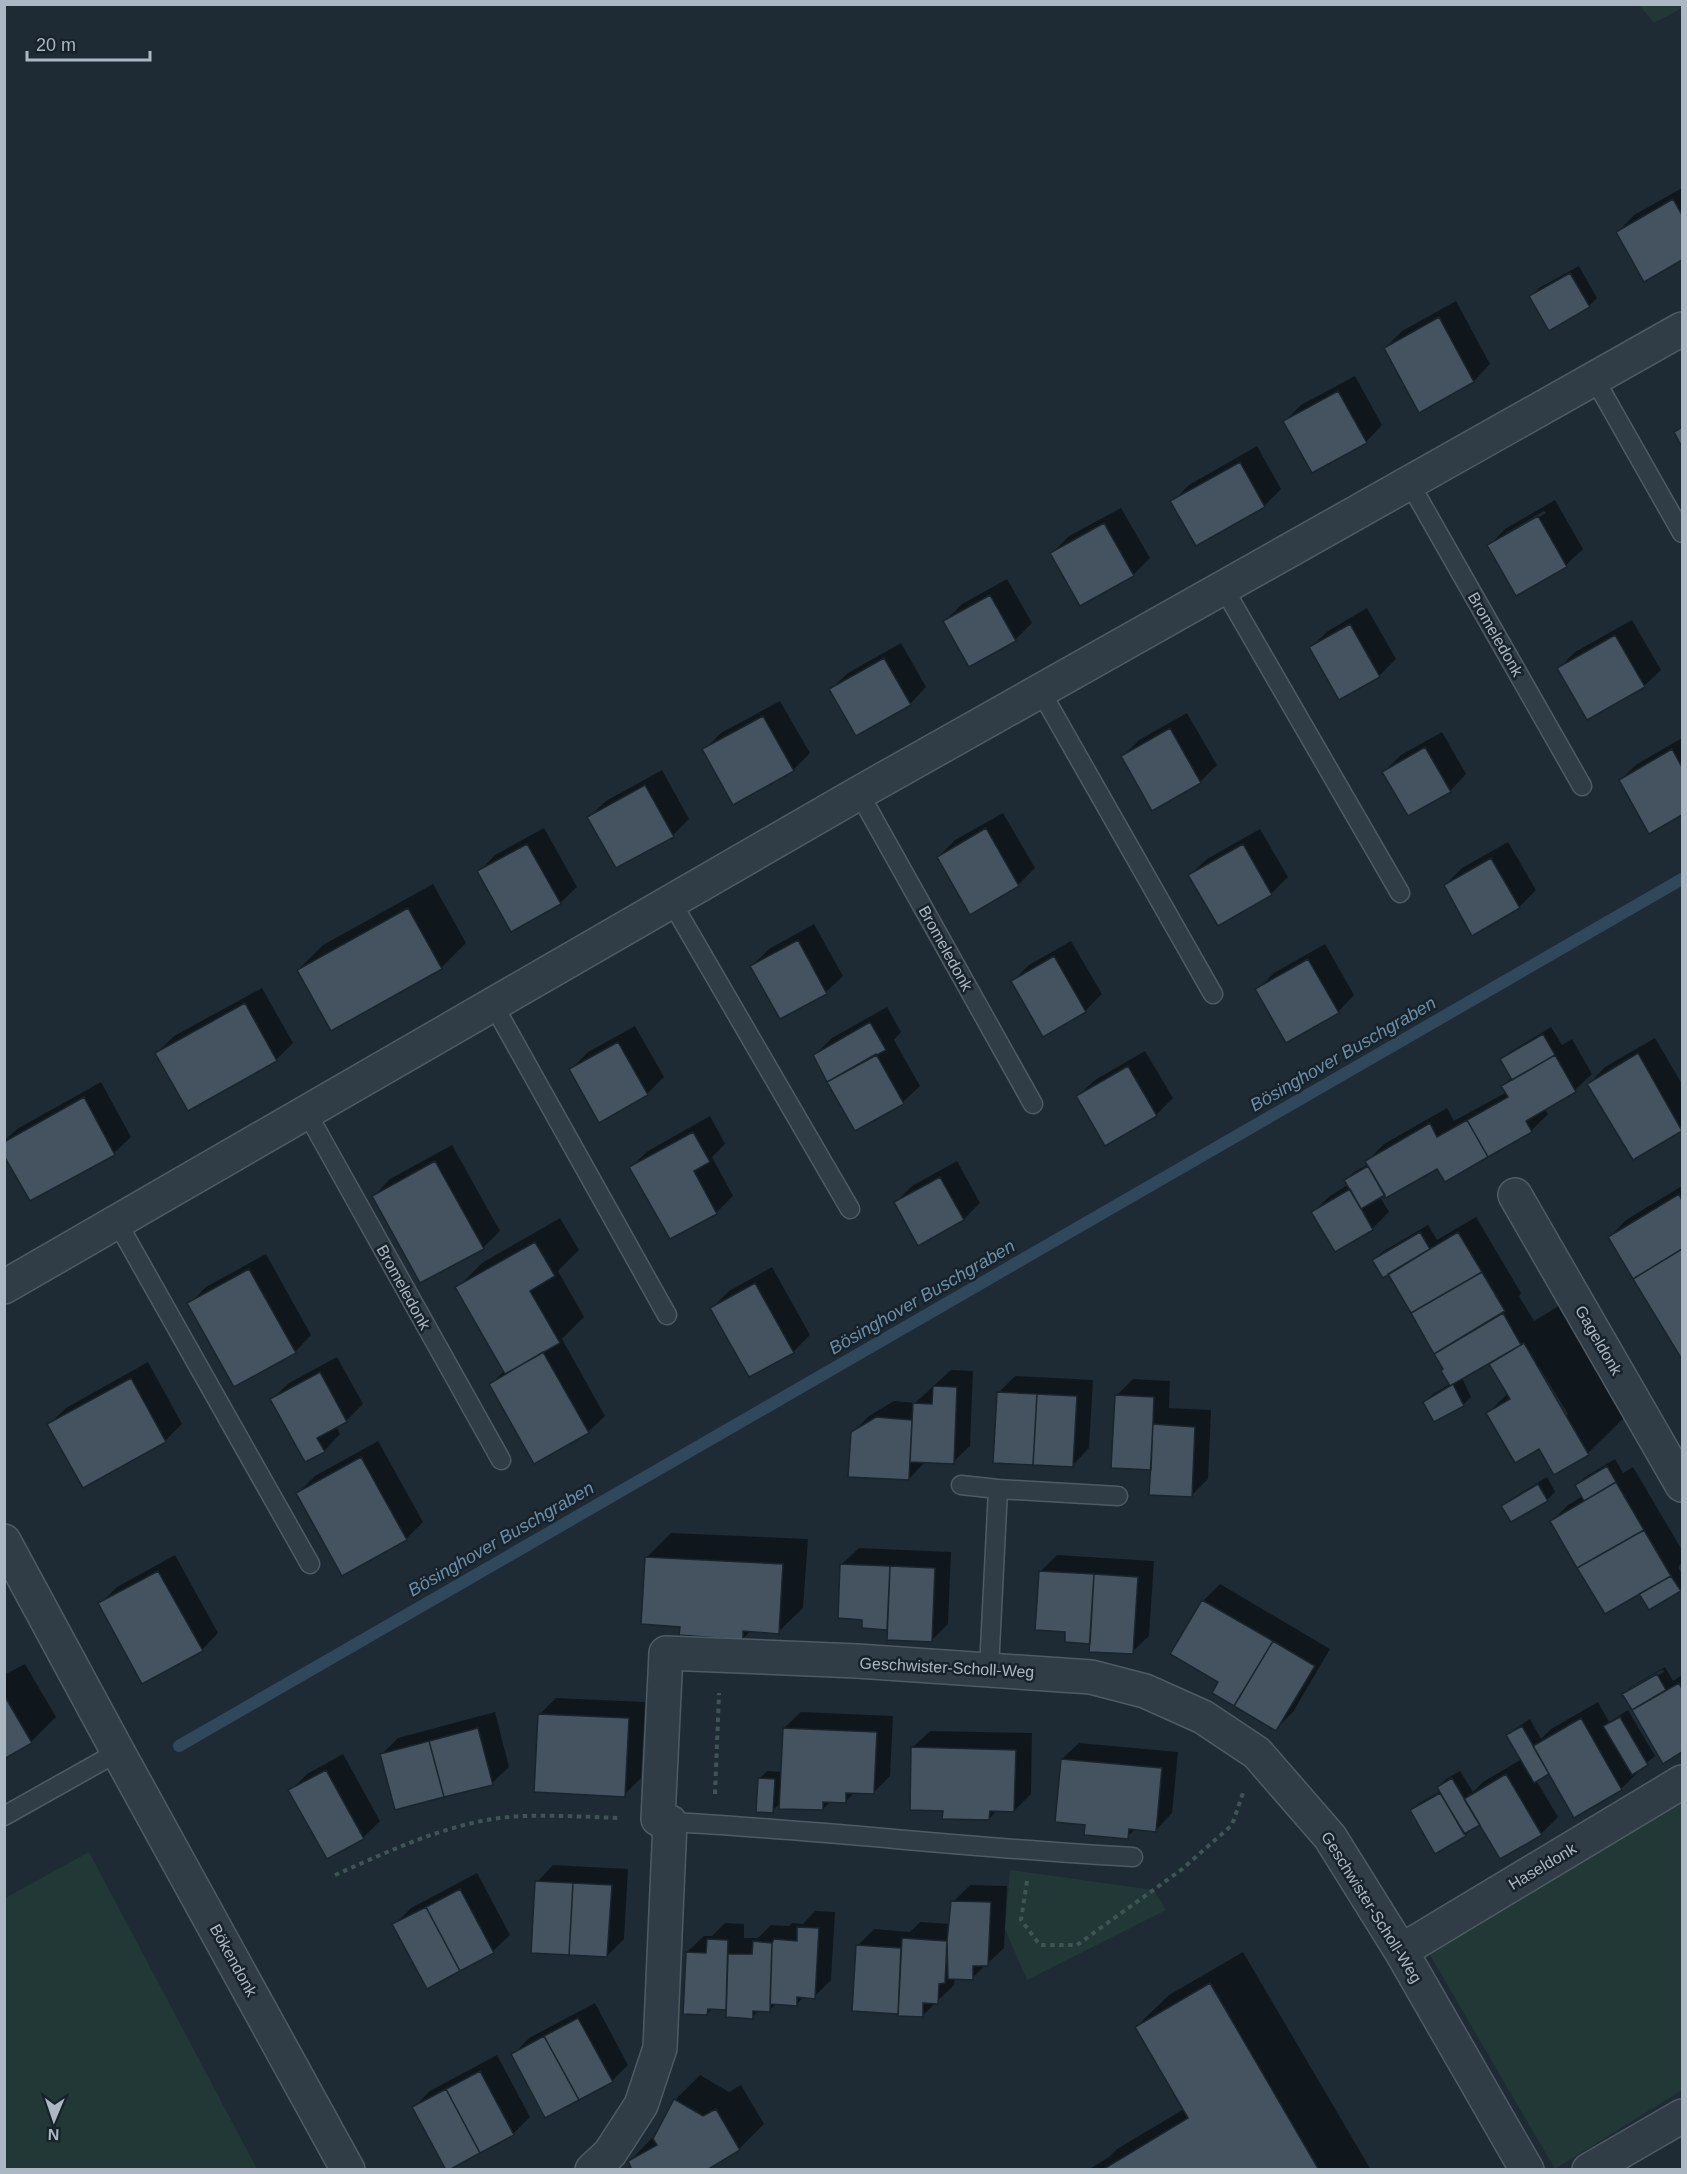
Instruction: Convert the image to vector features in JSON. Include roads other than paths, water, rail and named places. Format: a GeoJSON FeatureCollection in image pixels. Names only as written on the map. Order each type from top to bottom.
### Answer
{"type":"FeatureCollection","features":[{"type":"Feature","properties":{"kind":"street"},"geometry":{"type":"LineString","coordinates":[[4,1287],[859,793],[1683,329]]}},
{"type":"Feature","properties":{"kind":"street","name":"Gageldonk"},"geometry":{"type":"LineString","coordinates":[[1515,1195],[1683,1485]]}},
{"type":"Feature","properties":{"kind":"street","name":"Bökendonk"},"geometry":{"type":"LineString","coordinates":[[4,1541],[348,2169]]}},
{"type":"Feature","properties":{"kind":"street","name":"Geschwister-Scholl-Weg"},"geometry":{"type":"LineString","coordinates":[[592,2169],[610,2153],[641,2105],[660,2048],[666,1653],[989,1669],[1091,1677],[1145,1691],[1203,1717],[1257,1753],[1330,1837],[1401,1951],[1527,2169]]}},
{"type":"Feature","properties":{"kind":"street","name":"Haseldonk"},"geometry":{"type":"LineString","coordinates":[[1401,1951],[1683,1782]]}},
{"type":"Feature","properties":{"kind":"street"},"geometry":{"type":"LineString","coordinates":[[1589,2169],[1683,2116]]}},
{"type":"Feature","properties":{"kind":"lane"},"geometry":{"type":"LineString","coordinates":[[1594,378],[1683,533]]}},
{"type":"Feature","properties":{"kind":"lane","name":"Bromeledonk"},"geometry":{"type":"LineString","coordinates":[[1409,482],[1582,786]]}},
{"type":"Feature","properties":{"kind":"lane"},"geometry":{"type":"LineString","coordinates":[[1223,587],[1400,893]]}},
{"type":"Feature","properties":{"kind":"lane"},"geometry":{"type":"LineString","coordinates":[[1040,690],[1213,994]]}},
{"type":"Feature","properties":{"kind":"lane","name":"Bromeledonk"},"geometry":{"type":"LineString","coordinates":[[859,793],[1033,1104]]}},
{"type":"Feature","properties":{"kind":"lane"},"geometry":{"type":"LineString","coordinates":[[671,901],[850,1209]]}},
{"type":"Feature","properties":{"kind":"lane"},"geometry":{"type":"LineString","coordinates":[[493,1005],[667,1315]]}},
{"type":"Feature","properties":{"kind":"lane","name":"Bromeledonk"},"geometry":{"type":"LineString","coordinates":[[307,1113],[501,1460]]}},
{"type":"Feature","properties":{"kind":"lane"},"geometry":{"type":"LineString","coordinates":[[117,1222],[310,1564]]}},
{"type":"Feature","properties":{"kind":"lane"},"geometry":{"type":"LineString","coordinates":[[961,1485],[1118,1496]]}},
{"type":"Feature","properties":{"kind":"lane"},"geometry":{"type":"LineString","coordinates":[[989,1669],[998,1489]]}},
{"type":"Feature","properties":{"kind":"lane"},"geometry":{"type":"LineString","coordinates":[[4,1816],[118,1752]]}},
{"type":"Feature","properties":{"kind":"lane"},"geometry":{"type":"LineString","coordinates":[[664,1821],[1031,1852],[1133,1857]]}},
{"type":"Feature","properties":{"kind":"waterway","name":"Bösinghover Buschgraben"},"geometry":{"type":"LineString","coordinates":[[179,1746],[1682,879]]}}]}
